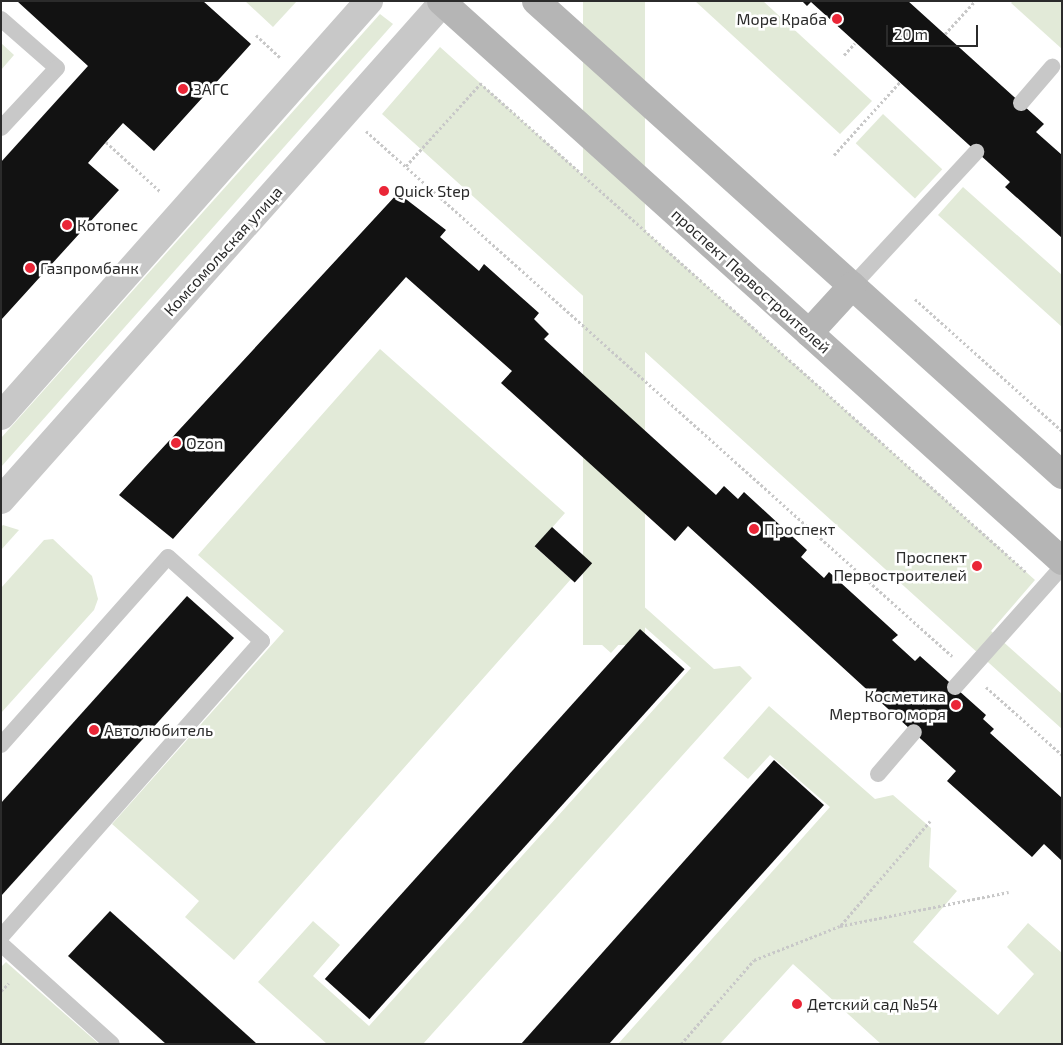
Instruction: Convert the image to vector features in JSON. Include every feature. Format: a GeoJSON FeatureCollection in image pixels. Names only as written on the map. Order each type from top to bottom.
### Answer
{"type":"FeatureCollection","features":[{"type":"Feature","properties":{"kind":"main road"},"geometry":{"type":"LineString","coordinates":[[536,1],[1062,475]]}},
{"type":"Feature","properties":{"kind":"main road","name":"проспект Первостроителей"},"geometry":{"type":"LineString","coordinates":[[443,2],[1062,561]]}},
{"type":"Feature","properties":{"kind":"main road"},"geometry":{"type":"LineString","coordinates":[[809,333],[852,286]]}},
{"type":"Feature","properties":{"kind":"street"},"geometry":{"type":"LineString","coordinates":[[1,416],[368,1]]}},
{"type":"Feature","properties":{"kind":"street","name":"Комсомольская улица"},"geometry":{"type":"LineString","coordinates":[[1,500],[443,2]]}},
{"type":"Feature","properties":{"kind":"lane"},"geometry":{"type":"LineString","coordinates":[[1,19],[57,68],[1,128]]}},
{"type":"Feature","properties":{"kind":"lane"},"geometry":{"type":"LineString","coordinates":[[1020,103],[1052,67]]}},
{"type":"Feature","properties":{"kind":"lane"},"geometry":{"type":"LineString","coordinates":[[852,286],[976,152]]}},
{"type":"Feature","properties":{"kind":"lane"},"geometry":{"type":"LineString","coordinates":[[1,745],[168,557],[262,641],[1,937]]}},
{"type":"Feature","properties":{"kind":"lane"},"geometry":{"type":"LineString","coordinates":[[955,687],[1062,567]]}},
{"type":"Feature","properties":{"kind":"lane"},"geometry":{"type":"LineString","coordinates":[[878,774],[914,732]]}},
{"type":"Feature","properties":{"kind":"lane"},"geometry":{"type":"LineString","coordinates":[[1,944],[112,1044]]}},
{"type":"Feature","properties":{"kind":"path"},"geometry":{"type":"LineString","coordinates":[[945,34],[975,1]]}},
{"type":"Feature","properties":{"kind":"path"},"geometry":{"type":"LineString","coordinates":[[844,55],[856,42]]}},
{"type":"Feature","properties":{"kind":"path"},"geometry":{"type":"LineString","coordinates":[[406,166],[503,57]]}},
{"type":"Feature","properties":{"kind":"path"},"geometry":{"type":"LineString","coordinates":[[834,155],[900,82]]}},
{"type":"Feature","properties":{"kind":"path"},"geometry":{"type":"LineString","coordinates":[[480,84],[1044,588]]}},
{"type":"Feature","properties":{"kind":"path"},"geometry":{"type":"LineString","coordinates":[[373,137],[1061,753]]}},
{"type":"Feature","properties":{"kind":"path"},"geometry":{"type":"LineString","coordinates":[[106,142],[162,193]]}},
{"type":"Feature","properties":{"kind":"path"},"geometry":{"type":"LineString","coordinates":[[840,926],[930,821]]}},
{"type":"Feature","properties":{"kind":"path"},"geometry":{"type":"LineString","coordinates":[[680,1044],[754,960],[840,926],[1010,892]]}},
{"type":"Feature","properties":{"kind":"green space"},"geometry":{"type":"Polygon","coordinates":[[[245,1],[297,1],[273,27],[245,1]]]}},
{"type":"Feature","properties":{"kind":"green space"},"geometry":{"type":"Polygon","coordinates":[[[583,1],[645,1],[645,645],[583,645],[583,1]]]}},
{"type":"Feature","properties":{"kind":"green space"},"geometry":{"type":"Polygon","coordinates":[[[695,1],[763,1],[872,101],[840,134],[695,1]]]}},
{"type":"Feature","properties":{"kind":"green space"},"geometry":{"type":"Polygon","coordinates":[[[1013,1],[1062,1],[1062,49],[1011,3],[1013,1]]]}},
{"type":"Feature","properties":{"kind":"green space"},"geometry":{"type":"Polygon","coordinates":[[[380,14],[393,24],[1,467],[1,438],[380,14]]]}},
{"type":"Feature","properties":{"kind":"green space"},"geometry":{"type":"Polygon","coordinates":[[[1,43],[14,55],[1,70],[1,43]]]}},
{"type":"Feature","properties":{"kind":"green space"},"geometry":{"type":"Polygon","coordinates":[[[440,47],[1035,580],[991,631],[1062,694],[1062,729],[382,114],[440,47]]]}},
{"type":"Feature","properties":{"kind":"green space"},"geometry":{"type":"Polygon","coordinates":[[[883,114],[942,169],[915,198],[856,143],[883,114]]]}},
{"type":"Feature","properties":{"kind":"green space"},"geometry":{"type":"Polygon","coordinates":[[[963,187],[1062,275],[1062,327],[938,215],[963,187]]]}},
{"type":"Feature","properties":{"kind":"green space"},"geometry":{"type":"Polygon","coordinates":[[[380,349],[565,513],[535,547],[571,579],[234,960],[185,917],[199,901],[112,824],[284,631],[198,555],[380,349]]]}},
{"type":"Feature","properties":{"kind":"green space"},"geometry":{"type":"Polygon","coordinates":[[[3,525],[19,530],[1,550],[1,527],[3,525]]]}},
{"type":"Feature","properties":{"kind":"green space"},"geometry":{"type":"Polygon","coordinates":[[[53,539],[92,576],[98,599],[94,610],[1,713],[1,588],[44,540],[53,539]]]}},
{"type":"Feature","properties":{"kind":"green space"},"geometry":{"type":"Polygon","coordinates":[[[621,586],[714,669],[740,666],[752,678],[423,1044],[327,1044],[258,982],[313,921],[340,945],[313,976],[369,1026],[691,668],[639,622],[611,653],[583,628],[621,586]]]}},
{"type":"Feature","properties":{"kind":"green space"},"geometry":{"type":"Polygon","coordinates":[[[769,706],[875,799],[893,795],[931,828],[929,867],[957,891],[913,942],[998,1015],[1034,974],[1007,947],[1028,923],[1062,953],[1062,1044],[881,1044],[793,964],[720,1044],[618,1044],[830,807],[770,755],[748,779],[723,758],[769,706]]]}},
{"type":"Feature","properties":{"kind":"green space"},"geometry":{"type":"Polygon","coordinates":[[[6,962],[99,1044],[1,1044],[1,967],[6,962]]]}},
{"type":"Feature","properties":{"kind":"building"},"geometry":{"type":"Polygon","coordinates":[[[17,1],[203,1],[251,44],[154,151],[123,123],[88,163],[119,190],[1,320],[1,162],[88,66],[17,1]]]}},
{"type":"Feature","properties":{"kind":"building"},"geometry":{"type":"Polygon","coordinates":[[[802,1],[908,1],[1044,124],[1036,132],[1062,155],[1062,238],[1005,187],[1010,182],[811,2],[807,6],[802,1]]]}},
{"type":"Feature","properties":{"kind":"building"},"geometry":{"type":"Polygon","coordinates":[[[398,193],[446,230],[440,237],[479,271],[484,264],[539,313],[534,319],[549,334],[544,339],[716,495],[724,486],[738,499],[744,492],[807,550],[801,557],[824,578],[829,572],[898,635],[892,640],[915,661],[920,656],[986,715],[983,719],[994,729],[990,733],[1062,798],[1062,861],[1044,844],[1032,857],[947,781],[956,771],[688,526],[675,541],[501,383],[512,371],[406,277],[173,539],[119,495],[398,193]]]}},
{"type":"Feature","properties":{"kind":"building"},"geometry":{"type":"Polygon","coordinates":[[[552,527],[592,563],[575,582],[535,546],[552,527]]]}},
{"type":"Feature","properties":{"kind":"building"},"geometry":{"type":"Polygon","coordinates":[[[187,596],[234,638],[1,896],[1,803],[187,596]]]}},
{"type":"Feature","properties":{"kind":"building"},"geometry":{"type":"Polygon","coordinates":[[[640,629],[685,669],[369,1019],[325,979],[640,629]]]}},
{"type":"Feature","properties":{"kind":"building"},"geometry":{"type":"Polygon","coordinates":[[[774,760],[824,805],[609,1044],[521,1044],[774,760]]]}},
{"type":"Feature","properties":{"kind":"building"},"geometry":{"type":"Polygon","coordinates":[[[110,911],[257,1044],[166,1044],[68,956],[110,911]]]}},
{"type":"Feature","properties":{"kind":"place","name":"Море Краба"},"geometry":{"type":"Point","coordinates":[837,19]}},
{"type":"Feature","properties":{"kind":"place","name":"ЗАГС"},"geometry":{"type":"Point","coordinates":[183,89]}},
{"type":"Feature","properties":{"kind":"place","name":"Quick Step"},"geometry":{"type":"Point","coordinates":[384,191]}},
{"type":"Feature","properties":{"kind":"place","name":"Котопес"},"geometry":{"type":"Point","coordinates":[67,225]}},
{"type":"Feature","properties":{"kind":"place","name":"Газпромбанк"},"geometry":{"type":"Point","coordinates":[30,268]}},
{"type":"Feature","properties":{"kind":"place","name":"Ozon"},"geometry":{"type":"Point","coordinates":[176,443]}},
{"type":"Feature","properties":{"kind":"place","name":"Проспект"},"geometry":{"type":"Point","coordinates":[754,529]}},
{"type":"Feature","properties":{"kind":"place","name":"Проспект Первостроителей"},"geometry":{"type":"Point","coordinates":[977,566]}},
{"type":"Feature","properties":{"kind":"place","name":"Косметика Мертвого моря"},"geometry":{"type":"Point","coordinates":[956,705]}},
{"type":"Feature","properties":{"kind":"place","name":"Автолюбитель"},"geometry":{"type":"Point","coordinates":[94,730]}},
{"type":"Feature","properties":{"kind":"place","name":"Детский сад №54"},"geometry":{"type":"Point","coordinates":[797,1004]}}]}
